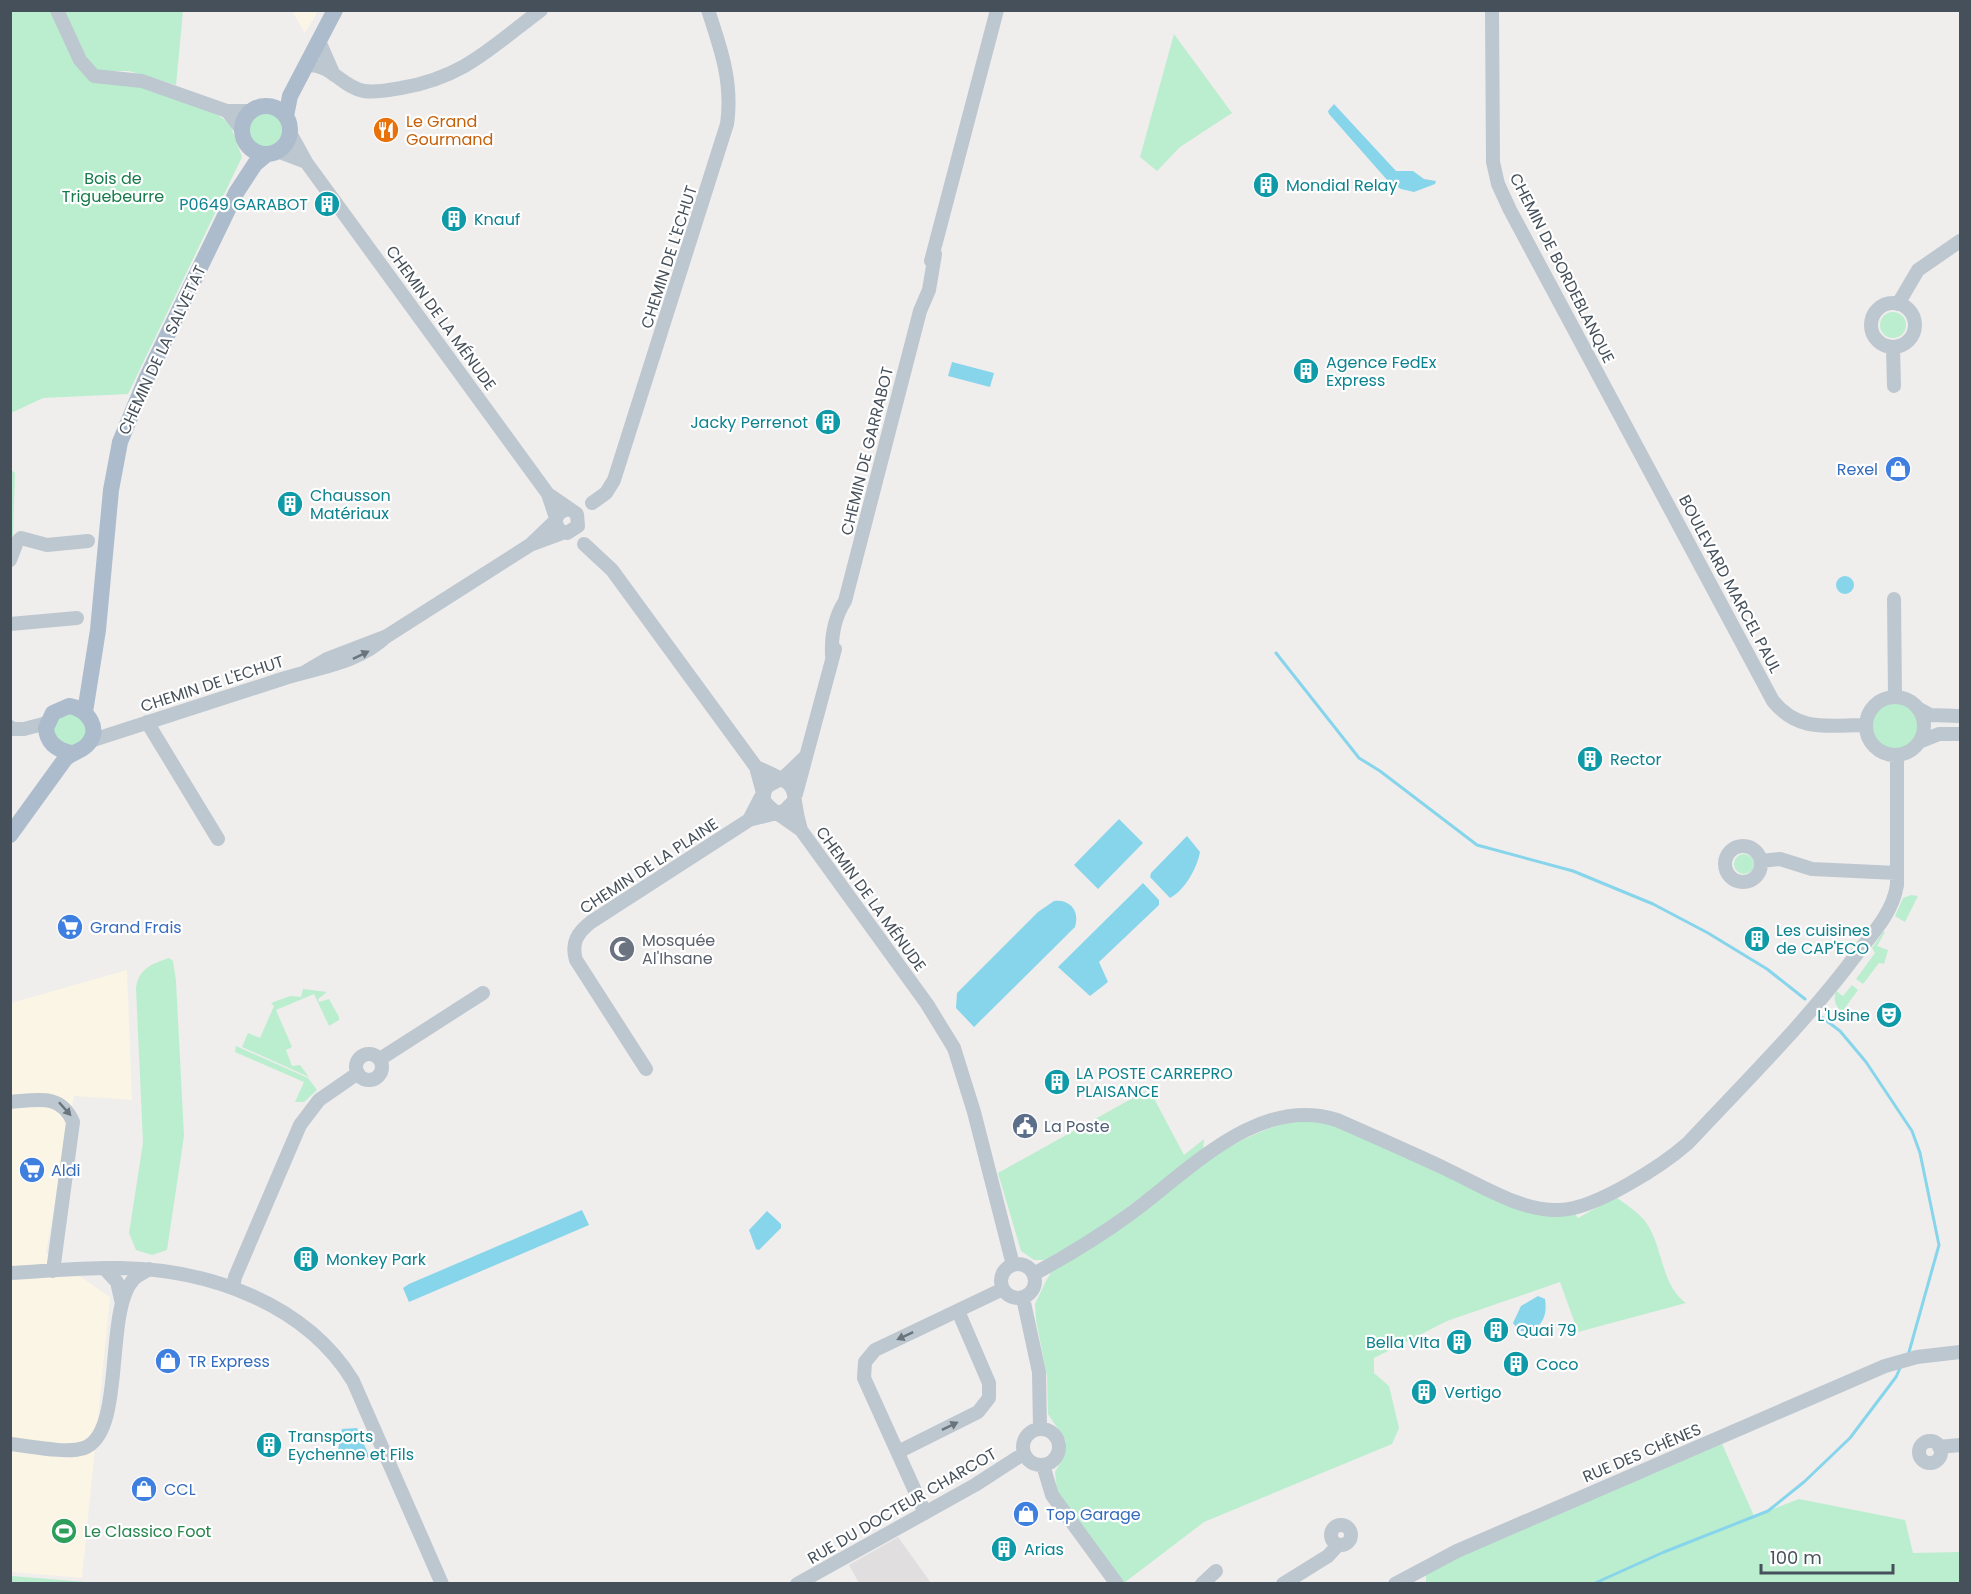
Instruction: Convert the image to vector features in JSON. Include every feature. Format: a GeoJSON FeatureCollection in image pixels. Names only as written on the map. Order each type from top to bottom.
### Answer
{"type":"FeatureCollection","features":[{"type":"Feature","properties":{"kind":"main road"},"geometry":{"type":"LineString","coordinates":[[326,10],[280,94],[244,120],[244,137],[257,153],[272,153],[286,143],[290,133],[286,116],[288,99],[334,10]]}},
{"type":"Feature","properties":{"kind":"main road"},"geometry":{"type":"LineString","coordinates":[[259,108],[279,110],[286,116]]}},
{"type":"Feature","properties":{"kind":"main road","name":"CHEMIN DE LA SALVETAT"},"geometry":{"type":"LineString","coordinates":[[240,184],[246,158],[244,137]]}},
{"type":"Feature","properties":{"kind":"main road","name":"CHEMIN DE LA SALVETAT"},"geometry":{"type":"LineString","coordinates":[[89,726],[111,490],[120,442],[146,379],[240,184],[255,164],[272,153]]}},
{"type":"Feature","properties":{"kind":"main road","name":"CHEMIN DE LA SALVETAT"},"geometry":{"type":"LineString","coordinates":[[49,734],[53,713],[69,706],[93,665]]}},
{"type":"Feature","properties":{"kind":"main road"},"geometry":{"type":"LineString","coordinates":[[10,835],[71,753],[85,747],[89,726],[69,706]]}},
{"type":"Feature","properties":{"kind":"main road"},"geometry":{"type":"LineString","coordinates":[[49,734],[57,749],[71,753]]}},
{"type":"Feature","properties":{"kind":"main road"},"geometry":{"type":"LineString","coordinates":[[38,796],[54,754],[49,734]]}},
{"type":"Feature","properties":{"kind":"street"},"geometry":{"type":"LineString","coordinates":[[57,10],[80,60],[94,76],[142,81],[227,111],[259,108]]}},
{"type":"Feature","properties":{"kind":"street"},"geometry":{"type":"LineString","coordinates":[[307,65],[321,66],[351,87],[371,92],[432,82],[462,69],[541,10]]}},
{"type":"Feature","properties":{"kind":"street","name":"CHEMIN DE L'ECHUT"},"geometry":{"type":"LineString","coordinates":[[89,726],[129,727],[356,658],[530,545],[567,525],[606,493],[614,480],[727,124],[730,92],[727,70],[708,10]]}},
{"type":"Feature","properties":{"kind":"street","name":"CHEMIN DE GARRABOT"},"geometry":{"type":"LineString","coordinates":[[795,797],[805,766],[831,656],[840,639],[846,618],[845,601],[920,309],[921,290],[935,254],[997,10]]}},
{"type":"Feature","properties":{"kind":"street","name":"CHEMIN DE BORDEBLANQUE"},"geometry":{"type":"LineString","coordinates":[[1492,10],[1492,153],[1496,178],[1510,210],[1609,395]]}},
{"type":"Feature","properties":{"kind":"street"},"geometry":{"type":"LineString","coordinates":[[319,41],[334,75]]}},
{"type":"Feature","properties":{"kind":"street"},"geometry":{"type":"LineString","coordinates":[[227,111],[244,137]]}},
{"type":"Feature","properties":{"kind":"street","name":"CHEMIN DE LA MÉNUDE"},"geometry":{"type":"LineString","coordinates":[[290,133],[306,162],[548,494],[567,525]]}},
{"type":"Feature","properties":{"kind":"street"},"geometry":{"type":"LineString","coordinates":[[272,153],[306,162]]}},
{"type":"Feature","properties":{"kind":"street"},"geometry":{"type":"LineString","coordinates":[[1898,304],[1918,270],[1960,240]]}},
{"type":"Feature","properties":{"kind":"street"},"geometry":{"type":"LineString","coordinates":[[1891,303],[1910,311],[1914,324],[1911,337],[1900,346],[1893,347],[1879,342],[1874,337],[1871,322],[1877,309],[1891,303]]}},
{"type":"Feature","properties":{"kind":"street"},"geometry":{"type":"LineString","coordinates":[[1893,347],[1894,386]]}},
{"type":"Feature","properties":{"kind":"street","name":"BOULEVARD MARCEL PAUL"},"geometry":{"type":"LineString","coordinates":[[1609,395],[1773,701],[1789,718],[1804,724],[1865,725]]}},
{"type":"Feature","properties":{"kind":"street","name":"CHEMIN DE LA MÉNUDE"},"geometry":{"type":"LineString","coordinates":[[548,494],[568,509]]}},
{"type":"Feature","properties":{"kind":"street","name":"CHEMIN DE L'ECHUT"},"geometry":{"type":"LineString","coordinates":[[568,509],[592,503]]}},
{"type":"Feature","properties":{"kind":"street"},"geometry":{"type":"LineString","coordinates":[[568,509],[559,513],[567,525],[612,570],[756,767],[767,806],[779,812],[788,809],[795,797],[791,784],[756,767]]}},
{"type":"Feature","properties":{"kind":"street"},"geometry":{"type":"LineString","coordinates":[[10,560],[16,542],[21,538],[47,545],[88,541]]}},
{"type":"Feature","properties":{"kind":"street"},"geometry":{"type":"LineString","coordinates":[[1894,600],[1895,696]]}},
{"type":"Feature","properties":{"kind":"street"},"geometry":{"type":"LineString","coordinates":[[10,624],[77,618]]}},
{"type":"Feature","properties":{"kind":"street"},"geometry":{"type":"LineString","coordinates":[[1960,716],[1930,715],[1904,698],[1895,696],[1878,702],[1871,708],[1865,725],[1871,743],[1887,754],[1897,755],[1939,734],[1960,734]]}},
{"type":"Feature","properties":{"kind":"street"},"geometry":{"type":"LineString","coordinates":[[1918,709],[1924,726],[1919,742]]}},
{"type":"Feature","properties":{"kind":"street"},"geometry":{"type":"LineString","coordinates":[[147,722],[218,839]]}},
{"type":"Feature","properties":{"kind":"street"},"geometry":{"type":"LineString","coordinates":[[14,729],[49,734]]}},
{"type":"Feature","properties":{"kind":"street"},"geometry":{"type":"LineString","coordinates":[[1034,1274],[1116,1225],[1225,1142],[1286,1116],[1323,1116],[1337,1120],[1534,1208],[1560,1210],[1584,1207],[1680,1149],[1814,1010],[1888,911],[1896,892],[1897,755]]}},
{"type":"Feature","properties":{"kind":"street"},"geometry":{"type":"LineString","coordinates":[[764,793],[770,782],[781,779],[806,756]]}},
{"type":"Feature","properties":{"kind":"street","name":"CHEMIN DE LA PLAINE"},"geometry":{"type":"LineString","coordinates":[[749,820],[764,793]]}},
{"type":"Feature","properties":{"kind":"street","name":"CHEMIN DE LA MÉNUDE"},"geometry":{"type":"LineString","coordinates":[[795,797],[801,830]]}},
{"type":"Feature","properties":{"kind":"street","name":"CHEMIN DE LA MÉNUDE"},"geometry":{"type":"LineString","coordinates":[[779,812],[801,830],[915,988],[954,1048],[966,1084],[1013,1265]]}},
{"type":"Feature","properties":{"kind":"street","name":"CHEMIN DE LA PLAINE"},"geometry":{"type":"LineString","coordinates":[[646,1069],[576,960],[573,951],[576,938],[591,922],[749,820],[779,812]]}},
{"type":"Feature","properties":{"kind":"street"},"geometry":{"type":"LineString","coordinates":[[1761,861],[1775,859],[1812,869],[1897,873]]}},
{"type":"Feature","properties":{"kind":"street"},"geometry":{"type":"LineString","coordinates":[[233,1288],[235,1277],[300,1125],[319,1100],[358,1073],[357,1062],[362,1056],[373,1055],[380,1059],[483,993]]}},
{"type":"Feature","properties":{"kind":"street"},"geometry":{"type":"LineString","coordinates":[[10,1102],[49,1099],[65,1107],[74,1122],[57,1230],[54,1271]]}},
{"type":"Feature","properties":{"kind":"street"},"geometry":{"type":"LineString","coordinates":[[1013,1265],[1027,1267],[1034,1274],[1035,1286],[1023,1298],[1014,1298],[1003,1290],[1002,1275],[1013,1265]]}},
{"type":"Feature","properties":{"kind":"street"},"geometry":{"type":"LineString","coordinates":[[10,1273],[104,1268],[149,1269],[233,1288],[270,1304],[304,1325],[344,1366],[362,1397],[442,1584]]}},
{"type":"Feature","properties":{"kind":"street"},"geometry":{"type":"LineString","coordinates":[[104,1268],[117,1282],[122,1306]]}},
{"type":"Feature","properties":{"kind":"street"},"geometry":{"type":"LineString","coordinates":[[10,1444],[76,1450],[91,1445],[98,1438],[106,1419],[122,1306],[133,1280],[149,1269]]}},
{"type":"Feature","properties":{"kind":"street"},"geometry":{"type":"LineString","coordinates":[[925,1513],[864,1378],[865,1362],[875,1350],[1003,1290]]}},
{"type":"Feature","properties":{"kind":"street"},"geometry":{"type":"LineString","coordinates":[[1023,1298],[1039,1372],[1040,1428]]}},
{"type":"Feature","properties":{"kind":"street"},"geometry":{"type":"LineString","coordinates":[[898,1452],[978,1412],[987,1402],[989,1383],[958,1311]]}},
{"type":"Feature","properties":{"kind":"street","name":"RUE DES CHÊNES"},"geometry":{"type":"LineString","coordinates":[[1395,1584],[1466,1547],[1885,1366],[1960,1352]]}},
{"type":"Feature","properties":{"kind":"street"},"geometry":{"type":"LineString","coordinates":[[1040,1428],[1055,1434],[1059,1441],[1056,1457],[1042,1465],[1028,1460],[1023,1454],[1022,1445],[1031,1430],[1040,1428]]}},
{"type":"Feature","properties":{"kind":"street"},"geometry":{"type":"LineString","coordinates":[[1940,1448],[1960,1445]]}},
{"type":"Feature","properties":{"kind":"street","name":"RUE DU DOCTEUR CHARCOT"},"geometry":{"type":"LineString","coordinates":[[797,1584],[925,1513],[1023,1454]]}},
{"type":"Feature","properties":{"kind":"street"},"geometry":{"type":"LineString","coordinates":[[1042,1465],[1052,1495],[1118,1584]]}},
{"type":"Feature","properties":{"kind":"street"},"geometry":{"type":"LineString","coordinates":[[1283,1584],[1330,1554],[1338,1545]]}},
{"type":"Feature","properties":{"kind":"street"},"geometry":{"type":"LineString","coordinates":[[1202,1584],[1216,1571]]}},
{"type":"Feature","properties":{"kind":"shaded area"},"geometry":{"type":"Polygon","coordinates":[[[292,11],[318,11],[305,33],[292,11]]]}},
{"type":"Feature","properties":{"kind":"shaded area"},"geometry":{"type":"Polygon","coordinates":[[[127,970],[132,1100],[74,1096],[46,1253],[110,1297],[82,1578],[11,1572],[11,1003],[127,970]]]}},
{"type":"Feature","properties":{"kind":"shaded area"},"geometry":{"type":"Polygon","coordinates":[[[898,1537],[931,1583],[859,1583],[849,1565],[898,1537]]]}},
{"type":"Feature","properties":{"kind":"green space","name":"Bois de Triguebeurre"},"geometry":{"type":"Polygon","coordinates":[[[10,11],[52,11],[80,68],[143,86],[218,115],[230,124],[242,157],[128,394],[43,398],[11,413],[10,11]]]}},
{"type":"Feature","properties":{"kind":"green space"},"geometry":{"type":"Polygon","coordinates":[[[63,11],[183,11],[176,85],[129,71],[97,71],[84,55],[63,11]]]}},
{"type":"Feature","properties":{"kind":"green space"},"geometry":{"type":"Polygon","coordinates":[[[1174,34],[1232,113],[1180,147],[1157,171],[1140,157],[1174,34]]]}},
{"type":"Feature","properties":{"kind":"green space"},"geometry":{"type":"Polygon","coordinates":[[[265,113],[277,118],[282,130],[277,142],[265,147],[253,142],[248,130],[253,118],[265,113]]]}},
{"type":"Feature","properties":{"kind":"green space"},"geometry":{"type":"Polygon","coordinates":[[[1893,312],[1902,316],[1906,325],[1902,334],[1893,338],[1884,334],[1880,325],[1884,316],[1893,312]]]}},
{"type":"Feature","properties":{"kind":"green space"},"geometry":{"type":"Polygon","coordinates":[[[10,469],[15,473],[13,536],[11,537],[10,469]]]}},
{"type":"Feature","properties":{"kind":"green space"},"geometry":{"type":"Polygon","coordinates":[[[1890,700],[1900,700],[1913,707],[1920,720],[1920,730],[1913,743],[1900,750],[1890,750],[1881,746],[1874,739],[1870,730],[1870,720],[1874,711],[1881,704],[1890,700]]]}},
{"type":"Feature","properties":{"kind":"green space"},"geometry":{"type":"Polygon","coordinates":[[[76,712],[88,729],[83,740],[73,746],[61,744],[53,733],[53,721],[76,712]]]}},
{"type":"Feature","properties":{"kind":"green space"},"geometry":{"type":"Polygon","coordinates":[[[1744,854],[1751,857],[1754,864],[1751,871],[1744,874],[1737,871],[1734,864],[1737,857],[1744,854]]]}},
{"type":"Feature","properties":{"kind":"green space"},"geometry":{"type":"Polygon","coordinates":[[[1911,895],[1918,896],[1905,922],[1895,916],[1903,898],[1911,895]]]}},
{"type":"Feature","properties":{"kind":"green space"},"geometry":{"type":"Polygon","coordinates":[[[1885,932],[1877,946],[1888,950],[1884,964],[1879,963],[1863,984],[1856,979],[1875,953],[1872,948],[1885,932]]]}},
{"type":"Feature","properties":{"kind":"green space"},"geometry":{"type":"Polygon","coordinates":[[[169,958],[173,961],[176,981],[184,1136],[167,1250],[152,1255],[136,1250],[129,1233],[143,1143],[136,988],[143,971],[169,958]]]}},
{"type":"Feature","properties":{"kind":"green space"},"geometry":{"type":"Polygon","coordinates":[[[1852,985],[1858,990],[1842,1012],[1835,1002],[1836,991],[1843,996],[1852,985]]]}},
{"type":"Feature","properties":{"kind":"green space"},"geometry":{"type":"Polygon","coordinates":[[[303,989],[327,992],[318,999],[319,1002],[329,999],[339,1017],[339,1020],[329,1026],[314,994],[276,1010],[292,1047],[286,1050],[292,1066],[300,1065],[309,1077],[242,1047],[248,1033],[260,1038],[274,1006],[271,1003],[290,996],[301,997],[303,989]]]}},
{"type":"Feature","properties":{"kind":"green space"},"geometry":{"type":"Polygon","coordinates":[[[236,1046],[308,1078],[317,1090],[304,1102],[295,1102],[304,1082],[235,1052],[236,1046]]]}},
{"type":"Feature","properties":{"kind":"green space"},"geometry":{"type":"Polygon","coordinates":[[[1149,1089],[1184,1155],[1204,1139],[1203,1151],[1091,1234],[1045,1260],[1034,1260],[1021,1251],[998,1173],[1149,1089]]]}},
{"type":"Feature","properties":{"kind":"green space"},"geometry":{"type":"Polygon","coordinates":[[[1298,1119],[1323,1120],[1482,1191],[1575,1214],[1578,1218],[1616,1197],[1645,1221],[1656,1242],[1671,1286],[1686,1303],[1578,1332],[1560,1282],[1447,1321],[1374,1358],[1374,1373],[1389,1386],[1399,1428],[1392,1444],[1204,1522],[1124,1583],[1057,1490],[1055,1472],[1063,1458],[1066,1441],[1048,1414],[1047,1376],[1035,1304],[1052,1271],[1212,1157],[1254,1135],[1298,1119]]]}},
{"type":"Feature","properties":{"kind":"green space"},"geometry":{"type":"Polygon","coordinates":[[[1722,1444],[1754,1516],[1799,1499],[1905,1520],[1913,1553],[1960,1552],[1960,1584],[1426,1584],[1426,1575],[1457,1558],[1722,1444]]]}},
{"type":"Feature","properties":{"kind":"green space"},"geometry":{"type":"Polygon","coordinates":[[[11,1576],[99,1583],[11,1583],[11,1576]]]}},
{"type":"Feature","properties":{"kind":"water"},"geometry":{"type":"Polygon","coordinates":[[[1334,104],[1396,171],[1413,171],[1424,179],[1436,181],[1435,184],[1414,192],[1401,189],[1388,181],[1329,114],[1328,111],[1334,104]]]}},
{"type":"Feature","properties":{"kind":"water"},"geometry":{"type":"Polygon","coordinates":[[[952,362],[994,373],[990,387],[948,376],[952,362]]]}},
{"type":"Feature","properties":{"kind":"water"},"geometry":{"type":"Polygon","coordinates":[[[1845,576],[1851,579],[1854,585],[1851,591],[1845,594],[1839,591],[1836,585],[1839,579],[1845,576]]]}},
{"type":"Feature","properties":{"kind":"water"},"geometry":{"type":"Polygon","coordinates":[[[1119,819],[1143,843],[1098,889],[1074,865],[1119,819]]]}},
{"type":"Feature","properties":{"kind":"water"},"geometry":{"type":"Polygon","coordinates":[[[1187,836],[1200,852],[1185,884],[1170,898],[1150,877],[1151,873],[1187,836]]]}},
{"type":"Feature","properties":{"kind":"water"},"geometry":{"type":"Polygon","coordinates":[[[1143,883],[1159,900],[1159,905],[1099,962],[1108,982],[1090,996],[1058,967],[1143,883]]]}},
{"type":"Feature","properties":{"kind":"water"},"geometry":{"type":"Polygon","coordinates":[[[1054,901],[1065,902],[1072,907],[1076,916],[1075,927],[974,1027],[956,1008],[957,993],[1038,912],[1054,901]]]}},
{"type":"Feature","properties":{"kind":"water"},"geometry":{"type":"Polygon","coordinates":[[[582,1210],[589,1225],[409,1302],[403,1288],[409,1284],[582,1210]]]}},
{"type":"Feature","properties":{"kind":"water"},"geometry":{"type":"Polygon","coordinates":[[[767,1211],[781,1224],[781,1228],[759,1250],[756,1249],[749,1230],[767,1211]]]}},
{"type":"Feature","properties":{"kind":"water"},"geometry":{"type":"Polygon","coordinates":[[[1538,1296],[1545,1299],[1544,1317],[1533,1329],[1519,1331],[1513,1323],[1521,1306],[1538,1296]]]}},
{"type":"Feature","properties":{"kind":"water"},"geometry":{"type":"Polygon","coordinates":[[[357,1428],[370,1458],[338,1450],[342,1429],[357,1428]]]}},
{"type":"Feature","properties":{"kind":"waterway"},"geometry":{"type":"LineString","coordinates":[[1276,653],[1359,758],[1380,771],[1477,845],[1573,871],[1653,904],[1708,933],[1767,969],[1805,999]]}},
{"type":"Feature","properties":{"kind":"waterway"},"geometry":{"type":"LineString","coordinates":[[1819,1015],[1840,1031],[1866,1062],[1912,1131],[1920,1153],[1939,1245],[1909,1352]]}},
{"type":"Feature","properties":{"kind":"waterway"},"geometry":{"type":"LineString","coordinates":[[1593,1584],[1664,1552],[1768,1511],[1804,1482],[1850,1438],[1896,1377],[1901,1366]]}},
{"type":"Feature","properties":{"kind":"place","name":"Le Grand Gourmand"},"geometry":{"type":"Point","coordinates":[386,130]}},
{"type":"Feature","properties":{"kind":"place","name":"Mondial Relay"},"geometry":{"type":"Point","coordinates":[1266,185]}},
{"type":"Feature","properties":{"kind":"place","name":"P0649 GARABOT"},"geometry":{"type":"Point","coordinates":[327,204]}},
{"type":"Feature","properties":{"kind":"place","name":"Knauf"},"geometry":{"type":"Point","coordinates":[454,219]}},
{"type":"Feature","properties":{"kind":"place","name":"Agence FedEx Express"},"geometry":{"type":"Point","coordinates":[1306,371]}},
{"type":"Feature","properties":{"kind":"place","name":"Jacky Perrenot"},"geometry":{"type":"Point","coordinates":[828,422]}},
{"type":"Feature","properties":{"kind":"place","name":"Rexel"},"geometry":{"type":"Point","coordinates":[1898,469]}},
{"type":"Feature","properties":{"kind":"place","name":"Chausson Matériaux"},"geometry":{"type":"Point","coordinates":[290,504]}},
{"type":"Feature","properties":{"kind":"place","name":"Rector"},"geometry":{"type":"Point","coordinates":[1590,759]}},
{"type":"Feature","properties":{"kind":"place","name":"Grand Frais"},"geometry":{"type":"Point","coordinates":[70,927]}},
{"type":"Feature","properties":{"kind":"place","name":"Les cuisines de CAP'ECO"},"geometry":{"type":"Point","coordinates":[1757,939]}},
{"type":"Feature","properties":{"kind":"place","name":"Mosquée Al'Ihsane"},"geometry":{"type":"Point","coordinates":[622,949]}},
{"type":"Feature","properties":{"kind":"place","name":"L'Usine"},"geometry":{"type":"Point","coordinates":[1889,1015]}},
{"type":"Feature","properties":{"kind":"place","name":"LA POSTE CARREPRO PLAISANCE"},"geometry":{"type":"Point","coordinates":[1057,1082]}},
{"type":"Feature","properties":{"kind":"place","name":"La Poste"},"geometry":{"type":"Point","coordinates":[1025,1126]}},
{"type":"Feature","properties":{"kind":"place","name":"Aldi"},"geometry":{"type":"Point","coordinates":[32,1170]}},
{"type":"Feature","properties":{"kind":"place","name":"Monkey Park"},"geometry":{"type":"Point","coordinates":[306,1259]}},
{"type":"Feature","properties":{"kind":"place","name":"Quai 79"},"geometry":{"type":"Point","coordinates":[1496,1330]}},
{"type":"Feature","properties":{"kind":"place","name":"Bella VIta"},"geometry":{"type":"Point","coordinates":[1459,1342]}},
{"type":"Feature","properties":{"kind":"place","name":"TR Express"},"geometry":{"type":"Point","coordinates":[168,1361]}},
{"type":"Feature","properties":{"kind":"place","name":"Coco"},"geometry":{"type":"Point","coordinates":[1516,1364]}},
{"type":"Feature","properties":{"kind":"place","name":"Vertigo"},"geometry":{"type":"Point","coordinates":[1424,1392]}},
{"type":"Feature","properties":{"kind":"place","name":"Transports Eychenne et Fils"},"geometry":{"type":"Point","coordinates":[269,1445]}},
{"type":"Feature","properties":{"kind":"place","name":"CCL"},"geometry":{"type":"Point","coordinates":[144,1489]}},
{"type":"Feature","properties":{"kind":"place","name":"Top Garage"},"geometry":{"type":"Point","coordinates":[1026,1514]}},
{"type":"Feature","properties":{"kind":"place","name":"Le Classico Foot"},"geometry":{"type":"Point","coordinates":[64,1531]}},
{"type":"Feature","properties":{"kind":"place","name":"Arias"},"geometry":{"type":"Point","coordinates":[1004,1549]}}]}
